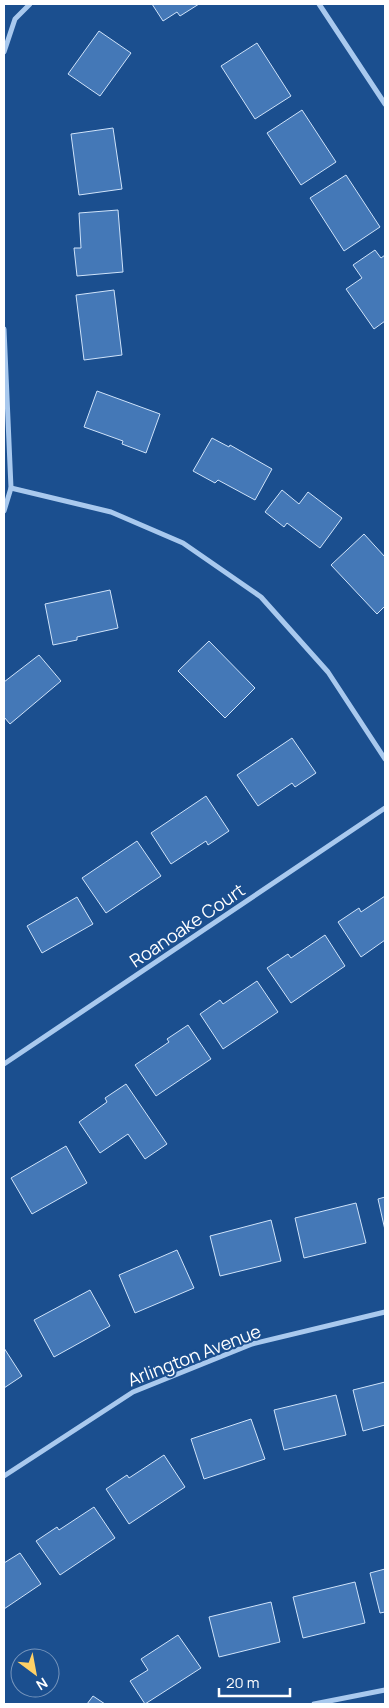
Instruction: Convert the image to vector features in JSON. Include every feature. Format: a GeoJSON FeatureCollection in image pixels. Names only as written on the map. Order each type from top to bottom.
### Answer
{"type":"FeatureCollection","features":[{"type":"Feature","properties":{"kind":"street"},"geometry":{"type":"LineString","coordinates":[[4,52],[15,19],[30,4]]}},
{"type":"Feature","properties":{"kind":"street"},"geometry":{"type":"LineString","coordinates":[[318,4],[385,104]]}},
{"type":"Feature","properties":{"kind":"street"},"geometry":{"type":"LineString","coordinates":[[4,329],[11,488],[4,510]]}},
{"type":"Feature","properties":{"kind":"street"},"geometry":{"type":"LineString","coordinates":[[11,488],[111,512],[174,539],[261,597],[328,672],[385,759]]}},
{"type":"Feature","properties":{"kind":"street","name":"Roanoake Court"},"geometry":{"type":"LineString","coordinates":[[4,1064],[385,808]]}},
{"type":"Feature","properties":{"kind":"street","name":"Arlington Avenue"},"geometry":{"type":"LineString","coordinates":[[4,1476],[133,1392],[252,1344],[385,1312]]}},
{"type":"Feature","properties":{"kind":"street"},"geometry":{"type":"LineString","coordinates":[[314,1704],[385,1690]]}},
{"type":"Feature","properties":{"kind":"building"},"geometry":{"type":"Polygon","coordinates":[[[152,4],[199,4],[180,16],[177,12],[163,21],[152,4]]]}},
{"type":"Feature","properties":{"kind":"building"},"geometry":{"type":"Polygon","coordinates":[[[99,31],[131,53],[100,96],[68,74],[99,31]]]}},
{"type":"Feature","properties":{"kind":"building"},"geometry":{"type":"Polygon","coordinates":[[[257,43],[291,96],[255,119],[221,66],[257,43]]]}},
{"type":"Feature","properties":{"kind":"building"},"geometry":{"type":"Polygon","coordinates":[[[302,110],[336,162],[301,185],[267,133],[302,110]]]}},
{"type":"Feature","properties":{"kind":"building"},"geometry":{"type":"Polygon","coordinates":[[[113,128],[122,189],[79,195],[71,134],[113,128]]]}},
{"type":"Feature","properties":{"kind":"building"},"geometry":{"type":"Polygon","coordinates":[[[346,175],[380,227],[344,251],[310,198],[346,175]]]}},
{"type":"Feature","properties":{"kind":"building"},"geometry":{"type":"Polygon","coordinates":[[[118,210],[123,272],[77,276],[74,248],[81,248],[79,213],[118,210]]]}},
{"type":"Feature","properties":{"kind":"building"},"geometry":{"type":"Polygon","coordinates":[[[375,250],[381,258],[385,255],[385,321],[374,329],[346,289],[362,278],[353,265],[375,250]]]}},
{"type":"Feature","properties":{"kind":"building"},"geometry":{"type":"Polygon","coordinates":[[[114,290],[122,355],[84,360],[76,295],[114,290]]]}},
{"type":"Feature","properties":{"kind":"building"},"geometry":{"type":"Polygon","coordinates":[[[97,391],[160,414],[146,453],[122,444],[123,441],[84,427],[97,391]]]}},
{"type":"Feature","properties":{"kind":"building"},"geometry":{"type":"Polygon","coordinates":[[[212,438],[229,447],[230,445],[272,469],[255,500],[218,480],[215,483],[193,471],[212,438]]]}},
{"type":"Feature","properties":{"kind":"building"},"geometry":{"type":"Polygon","coordinates":[[[282,490],[299,504],[308,492],[342,518],[320,548],[287,523],[284,527],[265,512],[282,490]]]}},
{"type":"Feature","properties":{"kind":"building"},"geometry":{"type":"Polygon","coordinates":[[[364,534],[385,557],[385,606],[377,614],[331,565],[364,534]]]}},
{"type":"Feature","properties":{"kind":"building"},"geometry":{"type":"Polygon","coordinates":[[[110,590],[118,628],[77,637],[77,640],[53,645],[45,604],[110,590]]]}},
{"type":"Feature","properties":{"kind":"building"},"geometry":{"type":"Polygon","coordinates":[[[209,641],[255,688],[225,718],[178,671],[209,641]]]}},
{"type":"Feature","properties":{"kind":"building"},"geometry":{"type":"Polygon","coordinates":[[[39,655],[61,681],[10,724],[4,717],[4,682],[39,655]]]}},
{"type":"Feature","properties":{"kind":"building"},"geometry":{"type":"Polygon","coordinates":[[[292,738],[316,773],[295,787],[292,783],[258,806],[237,775],[292,738]]]}},
{"type":"Feature","properties":{"kind":"building"},"geometry":{"type":"Polygon","coordinates":[[[206,796],[229,831],[208,845],[206,841],[171,864],[151,833],[206,796]]]}},
{"type":"Feature","properties":{"kind":"building"},"geometry":{"type":"Polygon","coordinates":[[[137,841],[161,876],[106,913],[82,878],[137,841]]]}},
{"type":"Feature","properties":{"kind":"building"},"geometry":{"type":"Polygon","coordinates":[[[385,896],[385,940],[361,957],[338,922],[359,908],[361,912],[385,896]]]}},
{"type":"Feature","properties":{"kind":"building"},"geometry":{"type":"Polygon","coordinates":[[[77,897],[93,924],[42,953],[27,926],[77,897]]]}},
{"type":"Feature","properties":{"kind":"building"},"geometry":{"type":"Polygon","coordinates":[[[325,935],[345,966],[291,1003],[267,968],[288,954],[291,958],[325,935]]]}},
{"type":"Feature","properties":{"kind":"building"},"geometry":{"type":"Polygon","coordinates":[[[257,981],[278,1012],[223,1049],[200,1014],[220,1000],[223,1004],[257,981]]]}},
{"type":"Feature","properties":{"kind":"building"},"geometry":{"type":"Polygon","coordinates":[[[188,1025],[211,1059],[156,1096],[135,1065],[169,1042],[167,1039],[188,1025]]]}},
{"type":"Feature","properties":{"kind":"building"},"geometry":{"type":"Polygon","coordinates":[[[126,1084],[167,1144],[145,1159],[128,1134],[100,1153],[79,1122],[107,1102],[105,1098],[126,1084]]]}},
{"type":"Feature","properties":{"kind":"building"},"geometry":{"type":"Polygon","coordinates":[[[66,1146],[87,1183],[32,1214],[11,1178],[66,1146]]]}},
{"type":"Feature","properties":{"kind":"building"},"geometry":{"type":"Polygon","coordinates":[[[385,1197],[385,1230],[378,1199],[385,1197]]]}},
{"type":"Feature","properties":{"kind":"building"},"geometry":{"type":"Polygon","coordinates":[[[356,1203],[366,1243],[304,1258],[295,1218],[356,1203]]]}},
{"type":"Feature","properties":{"kind":"building"},"geometry":{"type":"Polygon","coordinates":[[[271,1220],[281,1261],[220,1276],[210,1236],[271,1220]]]}},
{"type":"Feature","properties":{"kind":"building"},"geometry":{"type":"Polygon","coordinates":[[[177,1250],[194,1288],[135,1313],[119,1275],[177,1250]]]}},
{"type":"Feature","properties":{"kind":"building"},"geometry":{"type":"Polygon","coordinates":[[[90,1290],[110,1326],[54,1357],[34,1320],[90,1290]]]}},
{"type":"Feature","properties":{"kind":"building"},"geometry":{"type":"Polygon","coordinates":[[[4,1348],[22,1376],[4,1388],[4,1348]]]}},
{"type":"Feature","properties":{"kind":"building"},"geometry":{"type":"Polygon","coordinates":[[[385,1382],[385,1425],[363,1431],[353,1390],[385,1382]]]}},
{"type":"Feature","properties":{"kind":"building"},"geometry":{"type":"Polygon","coordinates":[[[336,1395],[346,1435],[284,1450],[274,1410],[336,1395]]]}},
{"type":"Feature","properties":{"kind":"building"},"geometry":{"type":"Polygon","coordinates":[[[251,1419],[265,1459],[204,1479],[191,1439],[251,1419]]]}},
{"type":"Feature","properties":{"kind":"building"},"geometry":{"type":"Polygon","coordinates":[[[164,1455],[185,1487],[129,1524],[106,1489],[127,1475],[129,1478],[164,1455]]]}},
{"type":"Feature","properties":{"kind":"building"},"geometry":{"type":"Polygon","coordinates":[[[94,1507],[115,1538],[60,1575],[36,1541],[57,1527],[59,1530],[94,1507]]]}},
{"type":"Feature","properties":{"kind":"building"},"geometry":{"type":"Polygon","coordinates":[[[20,1553],[41,1584],[4,1609],[4,1563],[20,1553]]]}},
{"type":"Feature","properties":{"kind":"building"},"geometry":{"type":"Polygon","coordinates":[[[385,1569],[385,1612],[380,1613],[370,1573],[385,1569]]]}},
{"type":"Feature","properties":{"kind":"building"},"geometry":{"type":"Polygon","coordinates":[[[355,1582],[365,1623],[303,1638],[293,1597],[355,1582]]]}},
{"type":"Feature","properties":{"kind":"building"},"geometry":{"type":"Polygon","coordinates":[[[271,1602],[280,1642],[219,1657],[209,1617],[271,1602]]]}},
{"type":"Feature","properties":{"kind":"building"},"geometry":{"type":"Polygon","coordinates":[[[178,1635],[201,1668],[145,1704],[130,1681],[148,1670],[141,1659],[178,1635]]]}},
{"type":"Feature","properties":{"kind":"building"},"geometry":{"type":"Polygon","coordinates":[[[93,1696],[105,1704],[87,1704],[93,1696]]]}}]}
